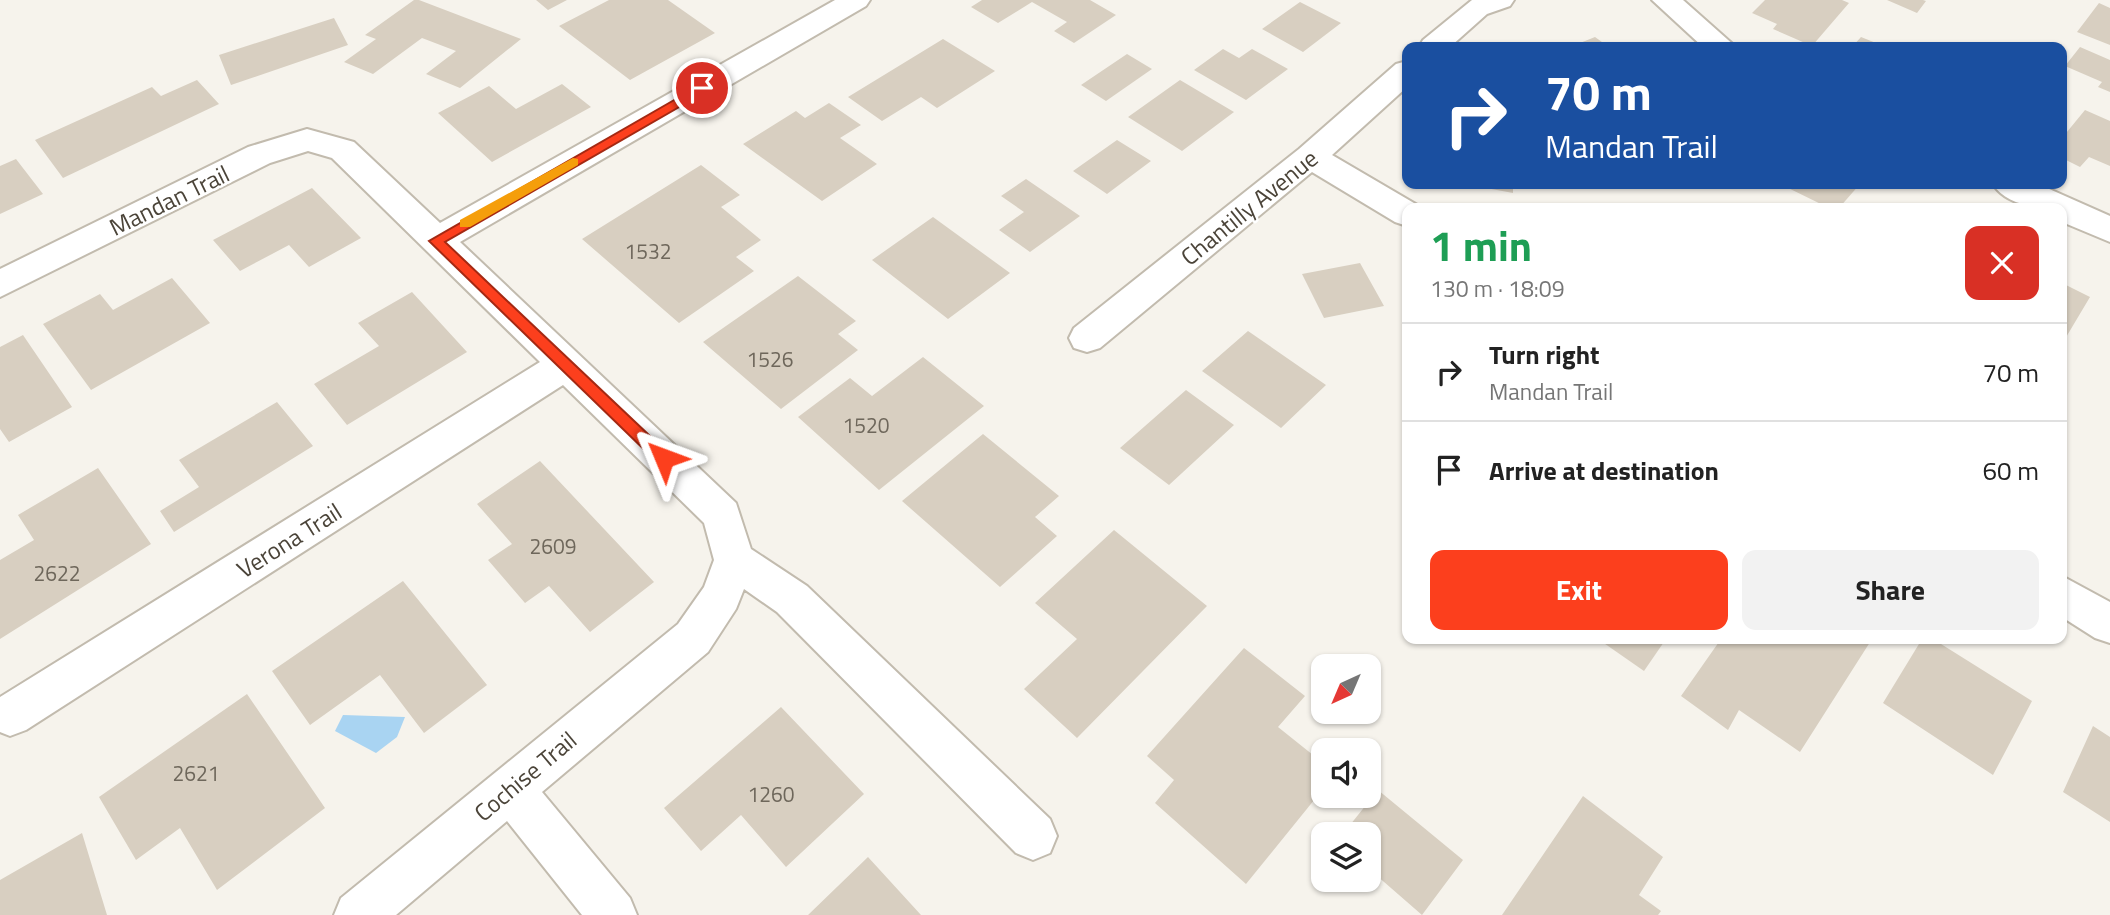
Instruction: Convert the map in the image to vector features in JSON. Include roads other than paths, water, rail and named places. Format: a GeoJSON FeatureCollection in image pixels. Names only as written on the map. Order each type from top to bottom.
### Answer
{"type":"FeatureCollection","features":[{"type":"Feature","properties":{"kind":"street"},"geometry":{"type":"LineString","coordinates":[[794,0],[824,19]]}},
{"type":"Feature","properties":{"kind":"street"},"geometry":{"type":"LineString","coordinates":[[856,0],[436,241],[722,515],[734,560],[792,599],[1033,836]]}},
{"type":"Feature","properties":{"kind":"street"},"geometry":{"type":"LineString","coordinates":[[1439,42],[1477,8],[1500,0]]}},
{"type":"Feature","properties":{"kind":"street"},"geometry":{"type":"LineString","coordinates":[[1665,0],[1715,42]]}},
{"type":"Feature","properties":{"kind":"street","name":"Chantilly Avenue"},"geometry":{"type":"LineString","coordinates":[[1087,338],[1310,157],[1402,75]]}},
{"type":"Feature","properties":{"kind":"street","name":"Mandan Trail"},"geometry":{"type":"LineString","coordinates":[[0,284],[259,155],[307,140],[343,150],[436,241]]}},
{"type":"Feature","properties":{"kind":"street"},"geometry":{"type":"LineString","coordinates":[[1310,157],[1402,211]]}},
{"type":"Feature","properties":{"kind":"street"},"geometry":{"type":"LineString","coordinates":[[2020,189],[2051,203]]}},
{"type":"Feature","properties":{"kind":"street"},"geometry":{"type":"LineString","coordinates":[[2067,210],[2110,230]]}},
{"type":"Feature","properties":{"kind":"street","name":"Verona Trail"},"geometry":{"type":"LineString","coordinates":[[10,715],[567,364]]}},
{"type":"Feature","properties":{"kind":"street","name":"Cochise Trail"},"geometry":{"type":"LineString","coordinates":[[358,915],[692,638],[721,596],[734,560]]}},
{"type":"Feature","properties":{"kind":"street"},"geometry":{"type":"LineString","coordinates":[[2067,598],[2110,624]]}},
{"type":"Feature","properties":{"kind":"street"},"geometry":{"type":"LineString","coordinates":[[510,789],[613,915]]}},
{"type":"Feature","properties":{"kind":"water"},"geometry":{"type":"Polygon","coordinates":[[[343,715],[405,717],[397,737],[376,753],[335,731],[343,715]]]}}]}
